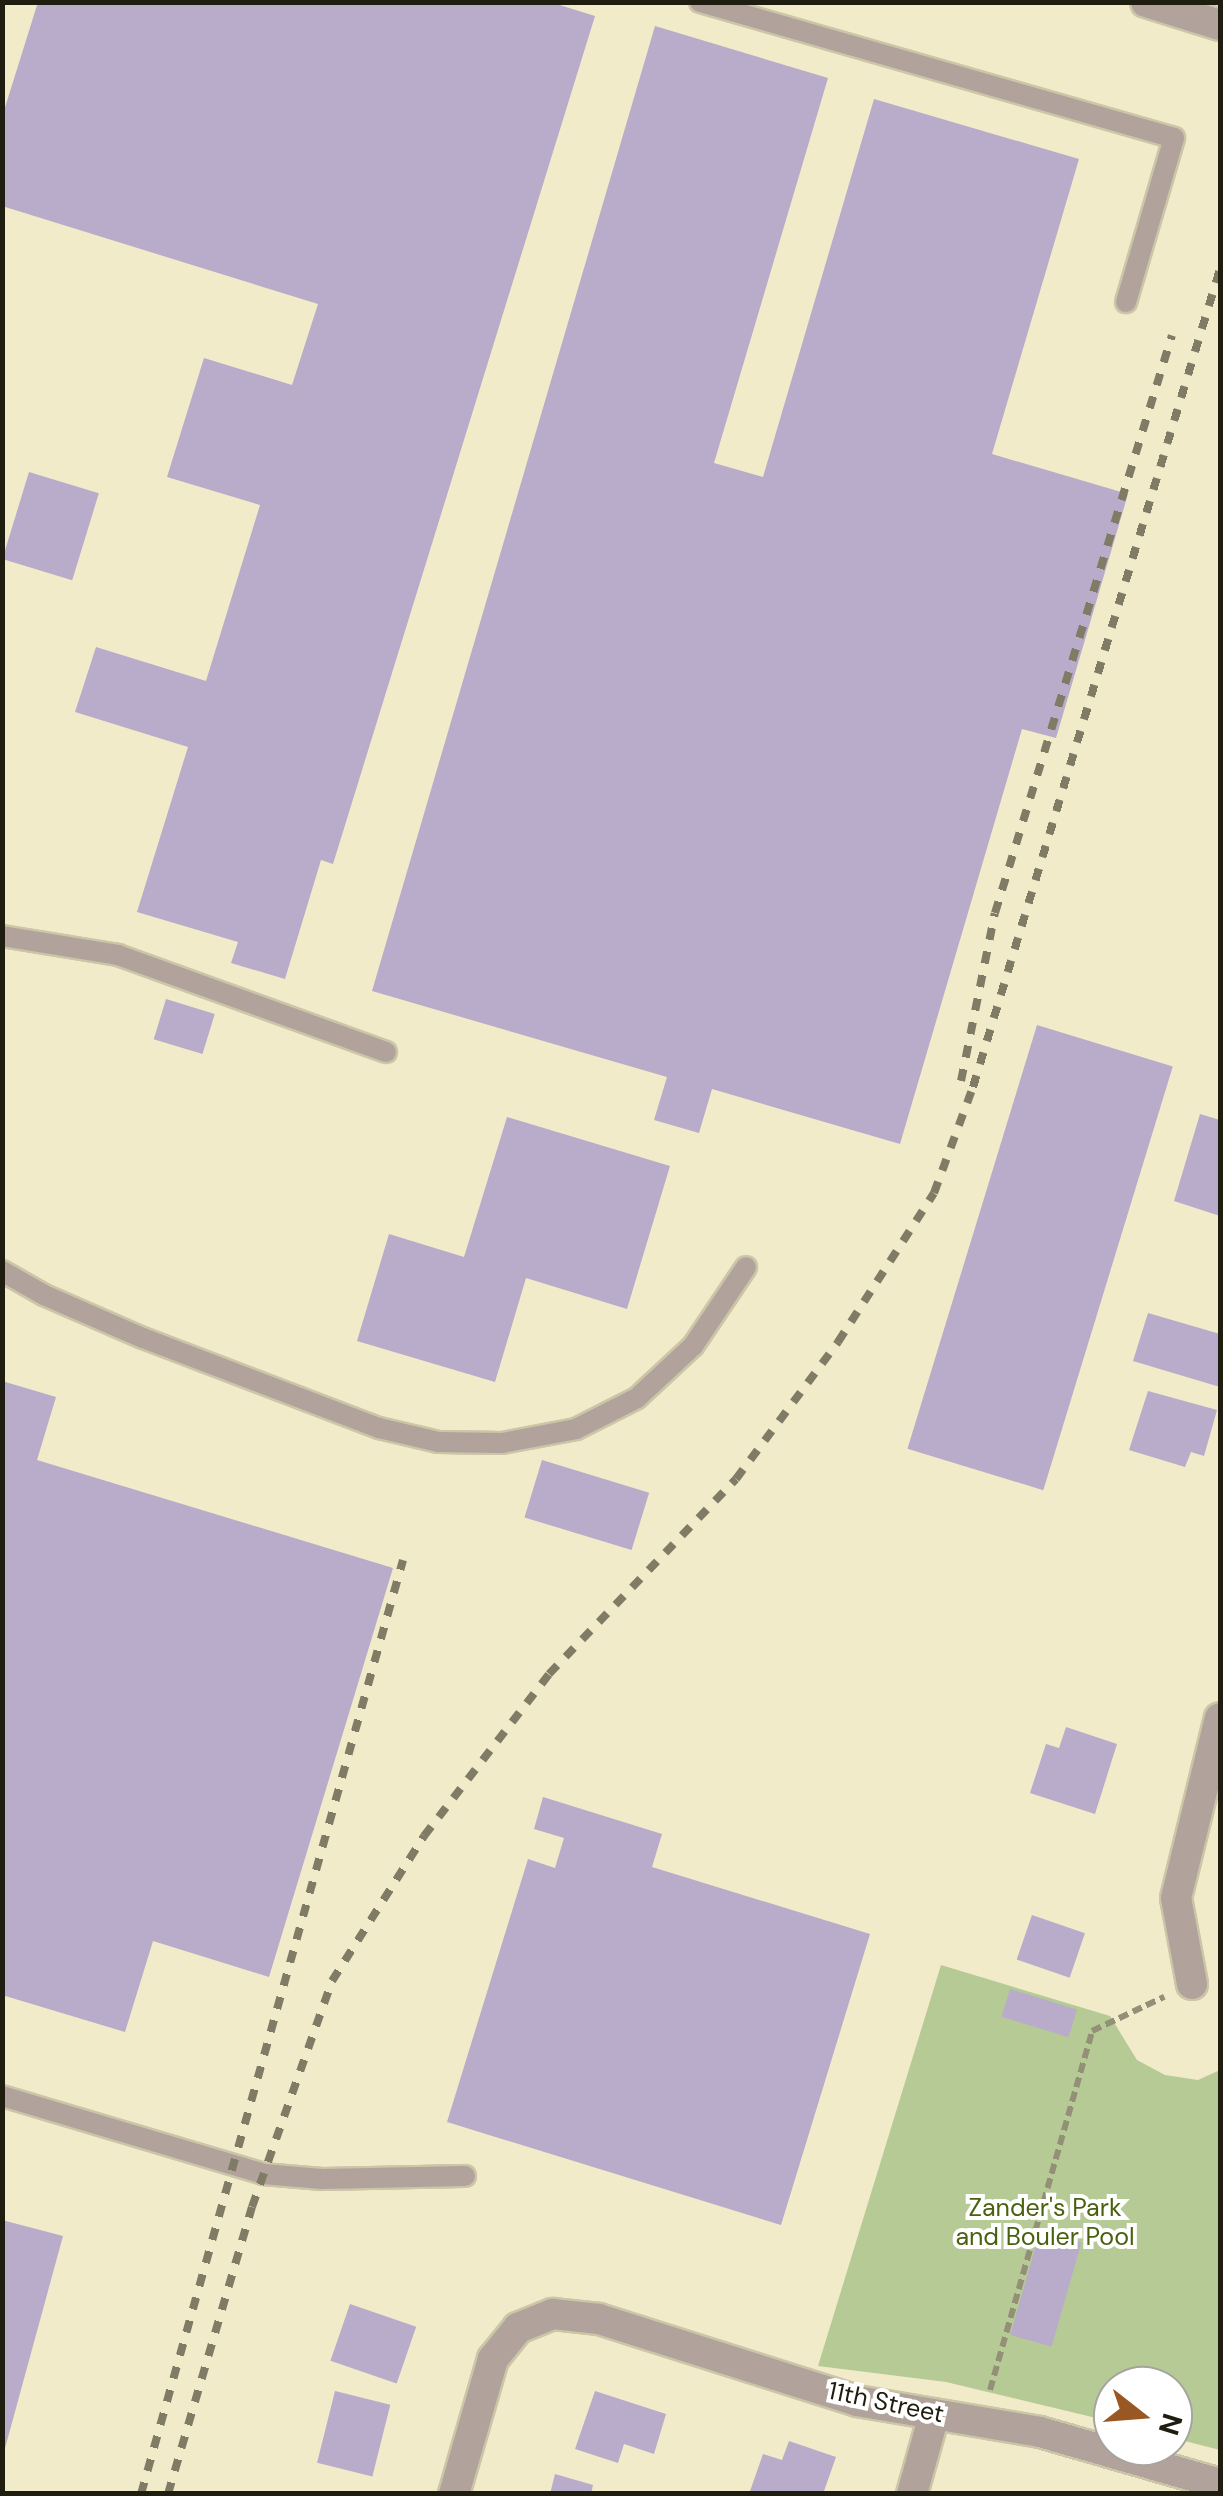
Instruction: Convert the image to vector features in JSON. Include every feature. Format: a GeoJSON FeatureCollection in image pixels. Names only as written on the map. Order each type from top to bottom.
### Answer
{"type":"FeatureCollection","features":[{"type":"Feature","properties":{"kind":"street"},"geometry":{"type":"LineString","coordinates":[[1146,2],[1220,25]]}},
{"type":"Feature","properties":{"kind":"street"},"geometry":{"type":"LineString","coordinates":[[1192,1984],[1176,1898],[1220,1718]]}},
{"type":"Feature","properties":{"kind":"street","name":"11th Street"},"geometry":{"type":"LineString","coordinates":[[454,2494],[493,2359],[518,2328],[553,2314],[598,2319],[858,2401],[1040,2432],[1220,2484]]}},
{"type":"Feature","properties":{"kind":"street"},"geometry":{"type":"LineString","coordinates":[[912,2494],[934,2415]]}},
{"type":"Feature","properties":{"kind":"lane"},"geometry":{"type":"LineString","coordinates":[[700,2],[1174,138],[1126,302]]}},
{"type":"Feature","properties":{"kind":"lane"},"geometry":{"type":"LineString","coordinates":[[2,936],[118,955],[386,1052]]}},
{"type":"Feature","properties":{"kind":"lane"},"geometry":{"type":"LineString","coordinates":[[2,1271],[44,1295],[144,1338],[379,1428],[438,1442],[502,1443],[576,1429],[637,1398],[693,1346],[746,1267]]}},
{"type":"Feature","properties":{"kind":"lane"},"geometry":{"type":"LineString","coordinates":[[2,2096],[263,2174],[322,2179],[465,2176]]}},
{"type":"Feature","properties":{"kind":"path"},"geometry":{"type":"LineString","coordinates":[[984,2422],[996,2358],[1092,2031],[1192,1984]]}},
{"type":"Feature","properties":{"kind":"green space","name":"Zander's Park and Bouler Pool"},"geometry":{"type":"Polygon","coordinates":[[[941,1965],[1110,2016],[1137,2060],[1165,2075],[1198,2080],[1220,2070],[1220,2450],[1193,2443],[1193,2366],[1093,2366],[1093,2417],[946,2382],[818,2366],[941,1965]]]}},
{"type":"Feature","properties":{"kind":"building"},"geometry":{"type":"Polygon","coordinates":[[[38,2],[550,2],[595,16],[333,864],[321,860],[285,979],[231,963],[238,942],[137,912],[188,747],[75,712],[96,647],[206,681],[260,505],[167,477],[204,358],[292,385],[318,304],[2,206],[2,117],[38,2]]]}},
{"type":"Feature","properties":{"kind":"building"},"geometry":{"type":"Polygon","coordinates":[[[655,26],[828,78],[714,463],[763,477],[874,99],[1079,159],[992,454],[1128,494],[1056,738],[1022,729],[900,1144],[712,1089],[699,1133],[654,1120],[667,1077],[372,991],[655,26]]]}},
{"type":"Feature","properties":{"kind":"building"},"geometry":{"type":"Polygon","coordinates":[[[29,472],[99,493],[72,580],[2,559],[29,472]]]}},
{"type":"Feature","properties":{"kind":"building"},"geometry":{"type":"Polygon","coordinates":[[[166,999],[215,1014],[202,1054],[154,1039],[166,999]]]}},
{"type":"Feature","properties":{"kind":"building"},"geometry":{"type":"Polygon","coordinates":[[[1037,1025],[1173,1067],[1043,1490],[907,1449],[1037,1025]]]}},
{"type":"Feature","properties":{"kind":"building"},"geometry":{"type":"Polygon","coordinates":[[[1200,1114],[1220,1120],[1220,1216],[1174,1201],[1200,1114]]]}},
{"type":"Feature","properties":{"kind":"building"},"geometry":{"type":"Polygon","coordinates":[[[507,1117],[670,1166],[627,1309],[526,1278],[495,1382],[357,1341],[389,1234],[464,1257],[507,1117]]]}},
{"type":"Feature","properties":{"kind":"building"},"geometry":{"type":"Polygon","coordinates":[[[1148,1313],[1220,1334],[1220,1387],[1133,1361],[1148,1313]]]}},
{"type":"Feature","properties":{"kind":"building"},"geometry":{"type":"Polygon","coordinates":[[[2,1381],[56,1397],[37,1460],[393,1568],[269,1977],[153,1941],[125,2032],[2,1995],[2,1381]]]}},
{"type":"Feature","properties":{"kind":"building"},"geometry":{"type":"Polygon","coordinates":[[[1148,1391],[1217,1410],[1204,1456],[1191,1452],[1185,1467],[1129,1450],[1148,1391]]]}},
{"type":"Feature","properties":{"kind":"building"},"geometry":{"type":"Polygon","coordinates":[[[542,1460],[649,1493],[632,1550],[524,1517],[542,1460]]]}},
{"type":"Feature","properties":{"kind":"building"},"geometry":{"type":"Polygon","coordinates":[[[1066,1727],[1117,1744],[1095,1814],[1030,1793],[1046,1744],[1059,1748],[1066,1727]]]}},
{"type":"Feature","properties":{"kind":"building"},"geometry":{"type":"Polygon","coordinates":[[[543,1797],[662,1834],[652,1867],[870,1934],[781,2225],[447,2122],[528,1859],[555,1868],[564,1838],[534,1829],[543,1797]]]}},
{"type":"Feature","properties":{"kind":"building"},"geometry":{"type":"Polygon","coordinates":[[[1032,1915],[1085,1933],[1070,1978],[1017,1959],[1032,1915]]]}},
{"type":"Feature","properties":{"kind":"building"},"geometry":{"type":"Polygon","coordinates":[[[1010,1989],[1077,2009],[1068,2037],[1002,2017],[1010,1989]]]}},
{"type":"Feature","properties":{"kind":"building"},"geometry":{"type":"Polygon","coordinates":[[[2,2220],[63,2236],[4,2452],[2,2452],[2,2220]]]}},
{"type":"Feature","properties":{"kind":"building"},"geometry":{"type":"Polygon","coordinates":[[[1040,2231],[1081,2243],[1052,2347],[1010,2335],[1040,2231]]]}},
{"type":"Feature","properties":{"kind":"building"},"geometry":{"type":"Polygon","coordinates":[[[350,2304],[416,2327],[397,2384],[330,2361],[350,2304]]]}},
{"type":"Feature","properties":{"kind":"building"},"geometry":{"type":"Polygon","coordinates":[[[335,2391],[390,2405],[372,2477],[317,2463],[335,2391]]]}},
{"type":"Feature","properties":{"kind":"building"},"geometry":{"type":"Polygon","coordinates":[[[595,2391],[666,2414],[654,2454],[624,2444],[618,2463],[575,2449],[595,2391]]]}},
{"type":"Feature","properties":{"kind":"building"},"geometry":{"type":"Polygon","coordinates":[[[789,2441],[836,2457],[823,2494],[749,2494],[763,2454],[782,2460],[789,2441]]]}},
{"type":"Feature","properties":{"kind":"building"},"geometry":{"type":"Polygon","coordinates":[[[555,2474],[593,2485],[591,2494],[550,2494],[555,2474]]]}},
{"type":"Feature","properties":{"kind":"railway"},"geometry":{"type":"LineString","coordinates":[[168,2494],[252,2207],[332,1981],[424,1836],[549,1674],[736,1479],[838,1342],[934,1193],[973,1087],[1220,269]]}},
{"type":"Feature","properties":{"kind":"railway"},"geometry":{"type":"LineString","coordinates":[[961,1081],[995,913],[1172,335]]}},
{"type":"Feature","properties":{"kind":"railway"},"geometry":{"type":"LineString","coordinates":[[141,2494],[403,1560]]}}]}
